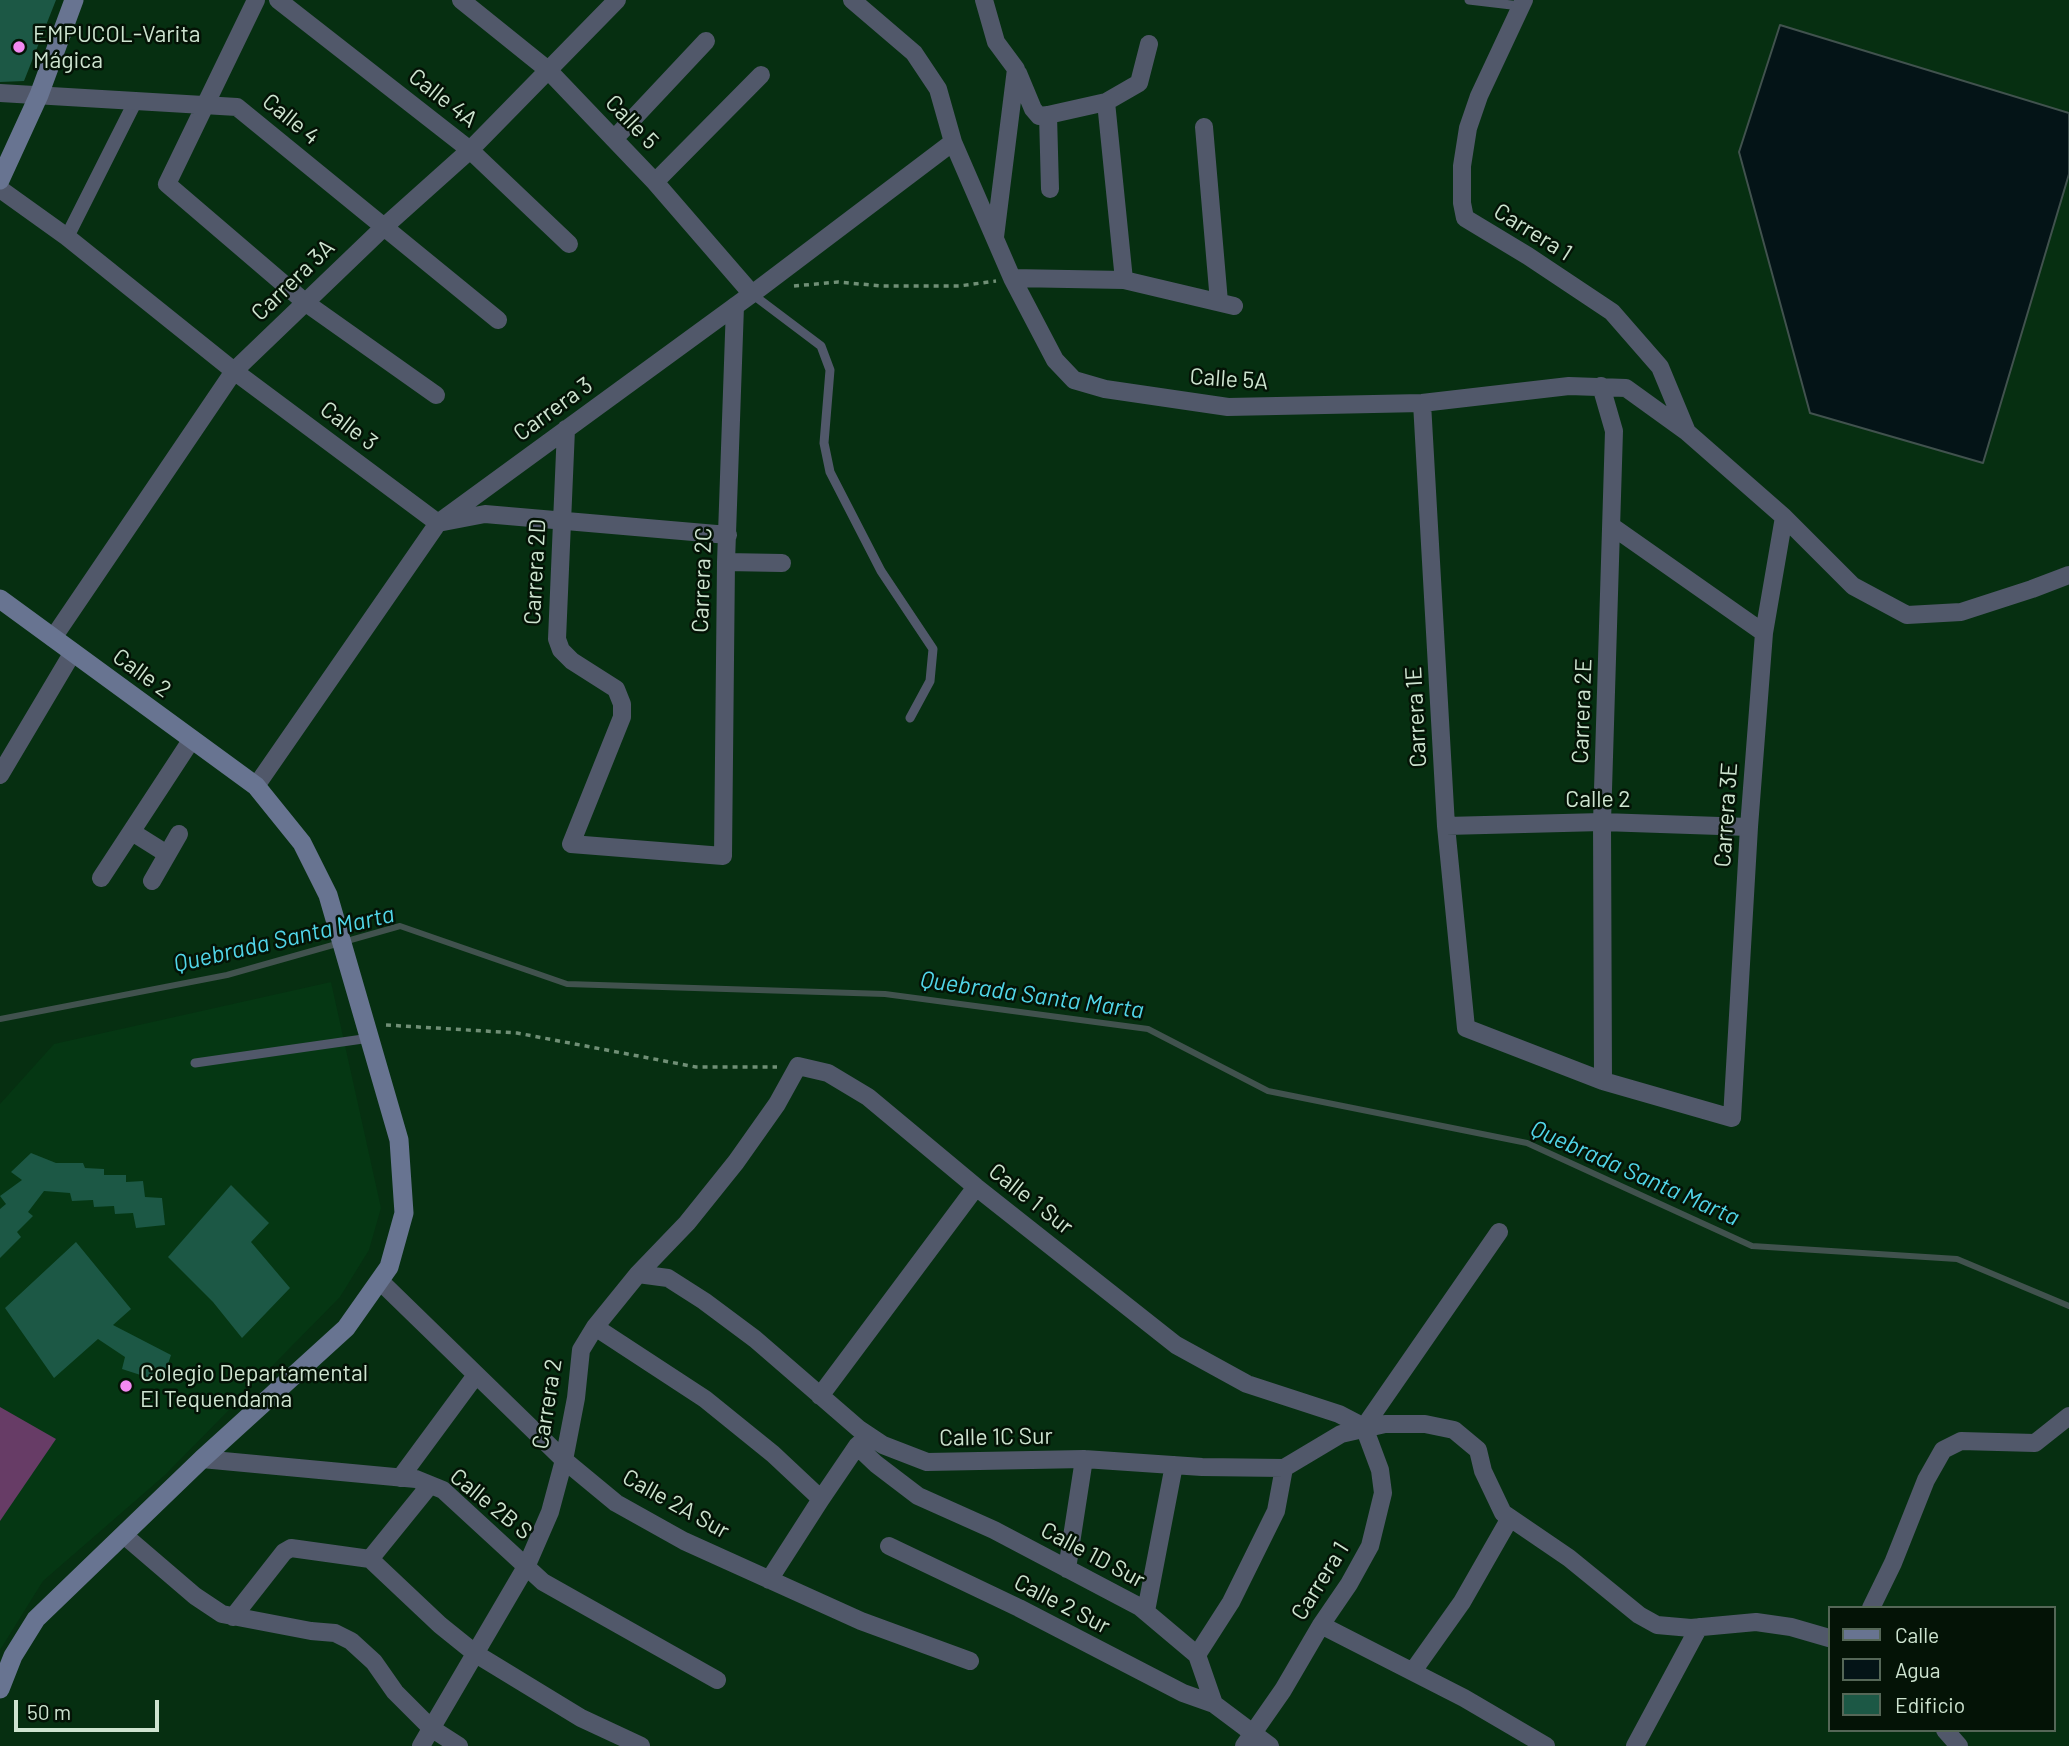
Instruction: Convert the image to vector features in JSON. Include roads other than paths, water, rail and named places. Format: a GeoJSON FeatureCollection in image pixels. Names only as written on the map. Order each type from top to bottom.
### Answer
{"type":"FeatureCollection","features":[{"type":"Feature","properties":{"kind":"main road"},"geometry":{"type":"LineString","coordinates":[[1,179],[39,95],[74,0]]}},
{"type":"Feature","properties":{"kind":"main road","name":"Calle 2"},"geometry":{"type":"LineString","coordinates":[[0,599],[256,786],[302,844],[328,895],[399,1140],[404,1213],[389,1268],[346,1328],[202,1459],[36,1619],[13,1656],[0,1689]]}},
{"type":"Feature","properties":{"kind":"street"},"geometry":{"type":"LineString","coordinates":[[256,0],[167,184],[306,303],[436,395]]}},
{"type":"Feature","properties":{"kind":"street","name":"Calle 4A"},"geometry":{"type":"LineString","coordinates":[[278,0],[470,150],[569,244]]}},
{"type":"Feature","properties":{"kind":"street","name":"Calle 5"},"geometry":{"type":"LineString","coordinates":[[461,0],[548,70],[655,182],[752,294]]}},
{"type":"Feature","properties":{"kind":"street","name":"Carrera 3A"},"geometry":{"type":"LineString","coordinates":[[53,638],[233,371],[383,227],[470,150],[617,0]]}},
{"type":"Feature","properties":{"kind":"street","name":"Calle 5A"},"geometry":{"type":"LineString","coordinates":[[852,0],[914,53],[938,89],[953,142],[1012,278],[1055,360],[1074,380],[1104,389],[1228,407],[1422,403],[1569,386],[1626,388],[1687,432],[1784,517],[1853,586],[1907,615],[1961,612],[2069,575]]}},
{"type":"Feature","properties":{"kind":"street"},"geometry":{"type":"LineString","coordinates":[[984,0],[996,42],[1016,69],[1033,109],[1039,116],[1106,102],[1139,83],[1149,44]]}},
{"type":"Feature","properties":{"kind":"street","name":"Carrera 1"},"geometry":{"type":"LineString","coordinates":[[1522,3],[1479,96],[1468,128],[1462,166],[1462,203],[1465,218],[1612,312],[1660,367],[1687,432]]}},
{"type":"Feature","properties":{"kind":"street"},"geometry":{"type":"LineString","coordinates":[[614,139],[706,41]]}},
{"type":"Feature","properties":{"kind":"street"},"geometry":{"type":"LineString","coordinates":[[995,237],[1016,69]]}},
{"type":"Feature","properties":{"kind":"street"},"geometry":{"type":"LineString","coordinates":[[655,182],[761,75]]}},
{"type":"Feature","properties":{"kind":"street","name":"Calle 4"},"geometry":{"type":"LineString","coordinates":[[0,93],[237,107],[498,320]]}},
{"type":"Feature","properties":{"kind":"street"},"geometry":{"type":"LineString","coordinates":[[67,237],[135,102]]}},
{"type":"Feature","properties":{"kind":"street"},"geometry":{"type":"LineString","coordinates":[[1106,102],[1124,280]]}},
{"type":"Feature","properties":{"kind":"street"},"geometry":{"type":"LineString","coordinates":[[1048,115],[1050,189]]}},
{"type":"Feature","properties":{"kind":"street"},"geometry":{"type":"LineString","coordinates":[[1012,278],[1124,280],[1227,304],[1204,127]]}},
{"type":"Feature","properties":{"kind":"street","name":"Carrera 3"},"geometry":{"type":"LineString","coordinates":[[256,786],[438,523],[752,294],[953,142]]}},
{"type":"Feature","properties":{"kind":"street","name":"Calle 3"},"geometry":{"type":"LineString","coordinates":[[1,179],[67,237],[233,371],[438,523]]}},
{"type":"Feature","properties":{"kind":"street","name":"Carrera 2C"},"geometry":{"type":"LineString","coordinates":[[723,856],[726,562],[735,306]]}},
{"type":"Feature","properties":{"kind":"street","name":"Carrera 2E"},"geometry":{"type":"LineString","coordinates":[[1601,386],[1614,431],[1602,822],[1603,1081]]}},
{"type":"Feature","properties":{"kind":"street","name":"Carrera 1E"},"geometry":{"type":"LineString","coordinates":[[1422,403],[1446,826],[1466,1028],[1603,1081]]}},
{"type":"Feature","properties":{"kind":"street","name":"Carrera 2D"},"geometry":{"type":"LineString","coordinates":[[566,429],[557,639],[561,650],[572,661],[616,689],[622,704],[622,717],[571,844],[723,856]]}},
{"type":"Feature","properties":{"kind":"street"},"geometry":{"type":"LineString","coordinates":[[438,523],[485,514],[728,535]]}},
{"type":"Feature","properties":{"kind":"street","name":"Carrera 3E"},"geometry":{"type":"LineString","coordinates":[[1603,1081],[1732,1118],[1749,827],[1764,633],[1784,517]]}},
{"type":"Feature","properties":{"kind":"street"},"geometry":{"type":"LineString","coordinates":[[1613,527],[1764,633]]}},
{"type":"Feature","properties":{"kind":"street"},"geometry":{"type":"LineString","coordinates":[[726,562],[782,563]]}},
{"type":"Feature","properties":{"kind":"street"},"geometry":{"type":"LineString","coordinates":[[0,775],[73,652]]}},
{"type":"Feature","properties":{"kind":"street"},"geometry":{"type":"LineString","coordinates":[[101,878],[192,739]]}},
{"type":"Feature","properties":{"kind":"street","name":"Calle 2"},"geometry":{"type":"LineString","coordinates":[[1446,826],[1602,822],[1749,827]]}},
{"type":"Feature","properties":{"kind":"street"},"geometry":{"type":"LineString","coordinates":[[132,831],[167,854]]}},
{"type":"Feature","properties":{"kind":"street"},"geometry":{"type":"LineString","coordinates":[[152,881],[179,834]]}},
{"type":"Feature","properties":{"kind":"street","name":"Calle 1 Sur"},"geometry":{"type":"LineString","coordinates":[[798,1066],[828,1073],[868,1097],[976,1187],[1176,1345],[1231,1378],[1339,1414],[1364,1427]]}},
{"type":"Feature","properties":{"kind":"street","name":"Carrera 2"},"geometry":{"type":"LineString","coordinates":[[421,1746],[527,1565],[550,1512],[576,1398],[581,1350],[595,1327],[638,1274],[687,1223],[736,1162],[777,1104],[798,1066]]}},
{"type":"Feature","properties":{"kind":"street"},"geometry":{"type":"LineString","coordinates":[[820,1396],[976,1187]]}},
{"type":"Feature","properties":{"kind":"street"},"geometry":{"type":"LineString","coordinates":[[1364,1427],[1499,1232]]}},
{"type":"Feature","properties":{"kind":"street","name":"Calle 1C Sur"},"geometry":{"type":"LineString","coordinates":[[638,1274],[668,1278],[704,1301],[755,1339],[820,1396],[863,1441],[927,1462],[1084,1459],[1284,1468]]}},
{"type":"Feature","properties":{"kind":"street","name":"Calle 2A Sur"},"geometry":{"type":"LineString","coordinates":[[380,1281],[564,1460],[616,1503],[684,1541],[769,1580],[861,1621],[970,1661]]}},
{"type":"Feature","properties":{"kind":"street"},"geometry":{"type":"LineString","coordinates":[[595,1327],[705,1399],[773,1454],[821,1499]]}},
{"type":"Feature","properties":{"kind":"street"},"geometry":{"type":"LineString","coordinates":[[400,1478],[476,1375]]}},
{"type":"Feature","properties":{"kind":"street"},"geometry":{"type":"LineString","coordinates":[[1872,1606],[1893,1563],[1926,1479],[1943,1450],[1961,1441],[2035,1443],[2069,1416]]}},
{"type":"Feature","properties":{"kind":"street"},"geometry":{"type":"LineString","coordinates":[[1270,1746],[1248,1740],[1214,1704],[1197,1655],[1231,1602],[1276,1511],[1284,1468],[1341,1434],[1364,1427],[1385,1423],[1425,1424],[1454,1430],[1478,1450],[1483,1471],[1503,1514],[1569,1558],[1639,1615],[1657,1625],[1699,1628],[1756,1622],[1791,1627],[1828,1637]]}},
{"type":"Feature","properties":{"kind":"street","name":"Carrera 1"},"geometry":{"type":"LineString","coordinates":[[1248,1740],[1283,1690],[1370,1546],[1383,1493],[1380,1470],[1364,1427]]}},
{"type":"Feature","properties":{"kind":"street"},"geometry":{"type":"LineString","coordinates":[[769,1580],[821,1499],[863,1441]]}},
{"type":"Feature","properties":{"kind":"street","name":"Calle 1D Sur"},"geometry":{"type":"LineString","coordinates":[[863,1441],[876,1464],[918,1496],[994,1531],[1146,1611],[1197,1655]]}},
{"type":"Feature","properties":{"kind":"street","name":"Calle 2B S"},"geometry":{"type":"LineString","coordinates":[[202,1459],[416,1479],[443,1490],[543,1582],[717,1680]]}},
{"type":"Feature","properties":{"kind":"street"},"geometry":{"type":"LineString","coordinates":[[1067,1569],[1084,1459]]}},
{"type":"Feature","properties":{"kind":"street"},"geometry":{"type":"LineString","coordinates":[[1146,1611],[1174,1465]]}},
{"type":"Feature","properties":{"kind":"street"},"geometry":{"type":"LineString","coordinates":[[370,1559],[430,1485]]}},
{"type":"Feature","properties":{"kind":"street"},"geometry":{"type":"LineString","coordinates":[[1413,1671],[1462,1602],[1510,1518]]}},
{"type":"Feature","properties":{"kind":"street"},"geometry":{"type":"LineString","coordinates":[[125,1536],[195,1596],[222,1614],[335,1633],[351,1641],[374,1662],[395,1692],[431,1728],[459,1746]]}},
{"type":"Feature","properties":{"kind":"street","name":"Calle 2 Sur"},"geometry":{"type":"LineString","coordinates":[[889,1546],[1019,1608],[1183,1693],[1214,1704]]}},
{"type":"Feature","properties":{"kind":"street"},"geometry":{"type":"LineString","coordinates":[[233,1617],[284,1552],[291,1548],[370,1559],[440,1625],[476,1654],[581,1718],[641,1746]]}},
{"type":"Feature","properties":{"kind":"street"},"geometry":{"type":"LineString","coordinates":[[1321,1625],[1413,1671],[1546,1746]]}},
{"type":"Feature","properties":{"kind":"street"},"geometry":{"type":"LineString","coordinates":[[1635,1746],[1699,1628]]}},
{"type":"Feature","properties":{"kind":"street"},"geometry":{"type":"LineString","coordinates":[[1947,1732],[1959,1746]]}},
{"type":"Feature","properties":{"kind":"lane"},"geometry":{"type":"LineString","coordinates":[[1469,0],[1522,3]]}},
{"type":"Feature","properties":{"kind":"lane"},"geometry":{"type":"LineString","coordinates":[[752,294],[821,346],[830,370],[824,443],[830,472],[881,571],[933,649],[930,681],[910,718]]}},
{"type":"Feature","properties":{"kind":"lane"},"geometry":{"type":"LineString","coordinates":[[195,1063],[368,1031]]}},
{"type":"Feature","properties":{"kind":"water"},"geometry":{"type":"Polygon","coordinates":[[[1780,25],[2069,113],[2069,174],[1983,463],[1810,413],[1739,152],[1780,25]]]}},
{"type":"Feature","properties":{"kind":"waterway","name":"Quebrada Santa Marta"},"geometry":{"type":"LineString","coordinates":[[0,1019],[227,975],[400,926],[567,984],[885,994],[1148,1029],[1268,1091],[1527,1143],[1752,1246],[1957,1259],[2069,1306]]}},
{"type":"Feature","properties":{"kind":"place","name":"EMPUCOL-Varita Mágica"},"geometry":{"type":"Point","coordinates":[19,47]}},
{"type":"Feature","properties":{"kind":"place","name":"Colegio Departamental El Tequendama"},"geometry":{"type":"Point","coordinates":[126,1386]}}]}
